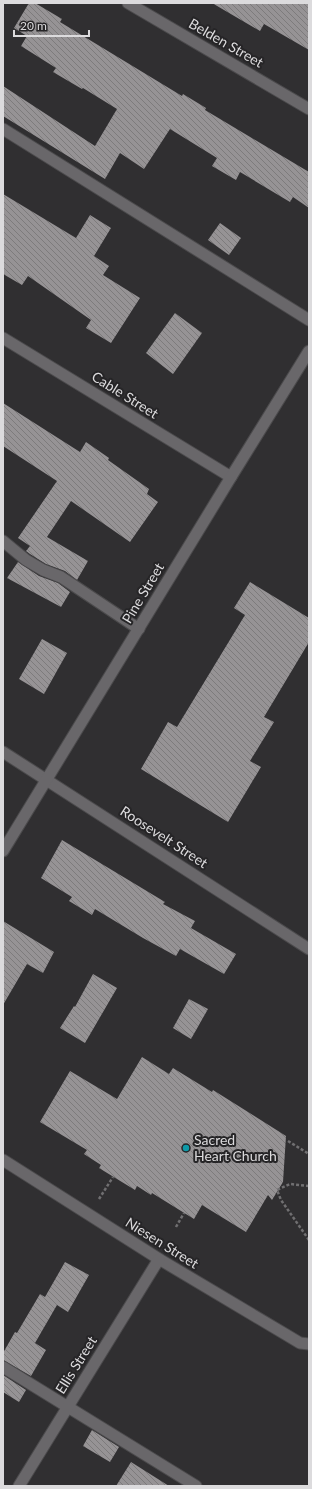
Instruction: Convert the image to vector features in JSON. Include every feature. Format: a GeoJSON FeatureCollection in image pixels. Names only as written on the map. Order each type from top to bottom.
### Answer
{"type":"FeatureCollection","features":[{"type":"Feature","properties":{"kind":"street","name":"Belden Street"},"geometry":{"type":"LineString","coordinates":[[128,3],[309,109]]}},
{"type":"Feature","properties":{"kind":"street"},"geometry":{"type":"LineString","coordinates":[[3,129],[309,320]]}},
{"type":"Feature","properties":{"kind":"street","name":"Cable Street"},"geometry":{"type":"LineString","coordinates":[[3,338],[231,477]]}},
{"type":"Feature","properties":{"kind":"street","name":"Pine Street"},"geometry":{"type":"LineString","coordinates":[[3,851],[309,351]]}},
{"type":"Feature","properties":{"kind":"street"},"geometry":{"type":"LineString","coordinates":[[3,540],[26,560],[43,570],[61,577],[139,628]]}},
{"type":"Feature","properties":{"kind":"street","name":"Roosevelt Street"},"geometry":{"type":"LineString","coordinates":[[3,752],[309,949]]}},
{"type":"Feature","properties":{"kind":"street","name":"Niesen Street"},"geometry":{"type":"LineString","coordinates":[[3,1160],[159,1259],[300,1343],[309,1344]]}},
{"type":"Feature","properties":{"kind":"street","name":"Ellis Street"},"geometry":{"type":"LineString","coordinates":[[19,1486],[159,1259]]}},
{"type":"Feature","properties":{"kind":"street"},"geometry":{"type":"LineString","coordinates":[[3,1366],[196,1486]]}},
{"type":"Feature","properties":{"kind":"path"},"geometry":{"type":"LineString","coordinates":[[288,1141],[309,1154]]}},
{"type":"Feature","properties":{"kind":"path"},"geometry":{"type":"LineString","coordinates":[[90,1215],[113,1177]]}},
{"type":"Feature","properties":{"kind":"path"},"geometry":{"type":"LineString","coordinates":[[309,1186],[290,1184],[277,1190],[281,1200],[309,1240]]}},
{"type":"Feature","properties":{"kind":"path"},"geometry":{"type":"LineString","coordinates":[[176,1227],[184,1213]]}},
{"type":"Feature","properties":{"kind":"building"},"geometry":{"type":"Polygon","coordinates":[[[29,3],[35,3],[62,19],[60,22],[182,96],[183,94],[206,108],[205,110],[309,172],[309,208],[293,197],[290,202],[240,172],[236,180],[212,166],[217,158],[170,129],[144,169],[120,153],[105,179],[3,116],[3,86],[95,146],[117,109],[53,72],[56,68],[21,46],[27,36],[14,28],[29,3]]]}},
{"type":"Feature","properties":{"kind":"building"},"geometry":{"type":"Polygon","coordinates":[[[212,3],[309,3],[309,50],[264,24],[260,31],[212,3]]]}},
{"type":"Feature","properties":{"kind":"building"},"geometry":{"type":"Polygon","coordinates":[[[3,194],[76,238],[90,215],[111,228],[94,256],[109,266],[103,275],[140,298],[111,343],[86,328],[91,320],[28,276],[22,285],[3,274],[3,194]]]}},
{"type":"Feature","properties":{"kind":"building"},"geometry":{"type":"Polygon","coordinates":[[[220,223],[241,238],[229,255],[208,240],[220,223]]]}},
{"type":"Feature","properties":{"kind":"building"},"geometry":{"type":"Polygon","coordinates":[[[175,313],[202,333],[173,374],[146,353],[175,313]]]}},
{"type":"Feature","properties":{"kind":"building"},"geometry":{"type":"Polygon","coordinates":[[[3,403],[80,452],[86,442],[109,458],[108,460],[149,489],[147,494],[158,502],[130,542],[71,501],[47,537],[88,561],[77,580],[65,571],[46,564],[30,554],[26,551],[30,546],[18,538],[57,481],[3,446],[3,403]]]}},
{"type":"Feature","properties":{"kind":"building"},"geometry":{"type":"Polygon","coordinates":[[[18,562],[39,576],[58,583],[70,592],[61,607],[7,578],[18,562]]]}},
{"type":"Feature","properties":{"kind":"building"},"geometry":{"type":"Polygon","coordinates":[[[250,582],[309,618],[309,642],[264,717],[274,722],[250,761],[261,767],[228,822],[141,769],[168,722],[177,727],[245,615],[234,608],[250,582]]]}},
{"type":"Feature","properties":{"kind":"building"},"geometry":{"type":"Polygon","coordinates":[[[42,639],[67,653],[44,694],[19,679],[42,639]]]}},
{"type":"Feature","properties":{"kind":"building"},"geometry":{"type":"Polygon","coordinates":[[[62,840],[165,902],[163,904],[195,921],[191,928],[236,954],[224,974],[180,949],[176,956],[95,909],[92,915],[69,901],[72,897],[41,878],[62,840]]]}},
{"type":"Feature","properties":{"kind":"building"},"geometry":{"type":"Polygon","coordinates":[[[3,921],[54,952],[43,973],[27,964],[3,1005],[3,921]]]}},
{"type":"Feature","properties":{"kind":"building"},"geometry":{"type":"Polygon","coordinates":[[[93,974],[117,988],[85,1043],[60,1028],[74,1006],[75,1007],[93,974]]]}},
{"type":"Feature","properties":{"kind":"building"},"geometry":{"type":"Polygon","coordinates":[[[189,999],[208,1009],[191,1039],[173,1028],[189,999]]]}},
{"type":"Feature","properties":{"kind":"building","name":"Sacred Heart Church"},"geometry":{"type":"Polygon","coordinates":[[[142,1057],[169,1074],[173,1068],[212,1092],[213,1090],[286,1136],[283,1182],[272,1200],[268,1195],[246,1232],[202,1205],[194,1219],[152,1193],[151,1195],[137,1186],[135,1190],[99,1168],[101,1165],[84,1154],[87,1150],[40,1122],[70,1071],[117,1099],[142,1057]]]}},
{"type":"Feature","properties":{"kind":"building"},"geometry":{"type":"Polygon","coordinates":[[[65,1262],[89,1275],[68,1312],[57,1305],[35,1343],[46,1350],[31,1376],[3,1360],[3,1353],[15,1332],[17,1333],[40,1294],[45,1297],[65,1262]]]}},
{"type":"Feature","properties":{"kind":"building"},"geometry":{"type":"Polygon","coordinates":[[[3,1375],[26,1390],[19,1402],[3,1392],[3,1375]]]}},
{"type":"Feature","properties":{"kind":"building"},"geometry":{"type":"Polygon","coordinates":[[[92,1430],[119,1447],[110,1462],[83,1446],[92,1430]]]}},
{"type":"Feature","properties":{"kind":"building"},"geometry":{"type":"Polygon","coordinates":[[[131,1462],[169,1486],[116,1486],[131,1462]]]}},
{"type":"Feature","properties":{"kind":"place","name":"Sacred Heart Church"},"geometry":{"type":"Point","coordinates":[186,1148]}}]}
